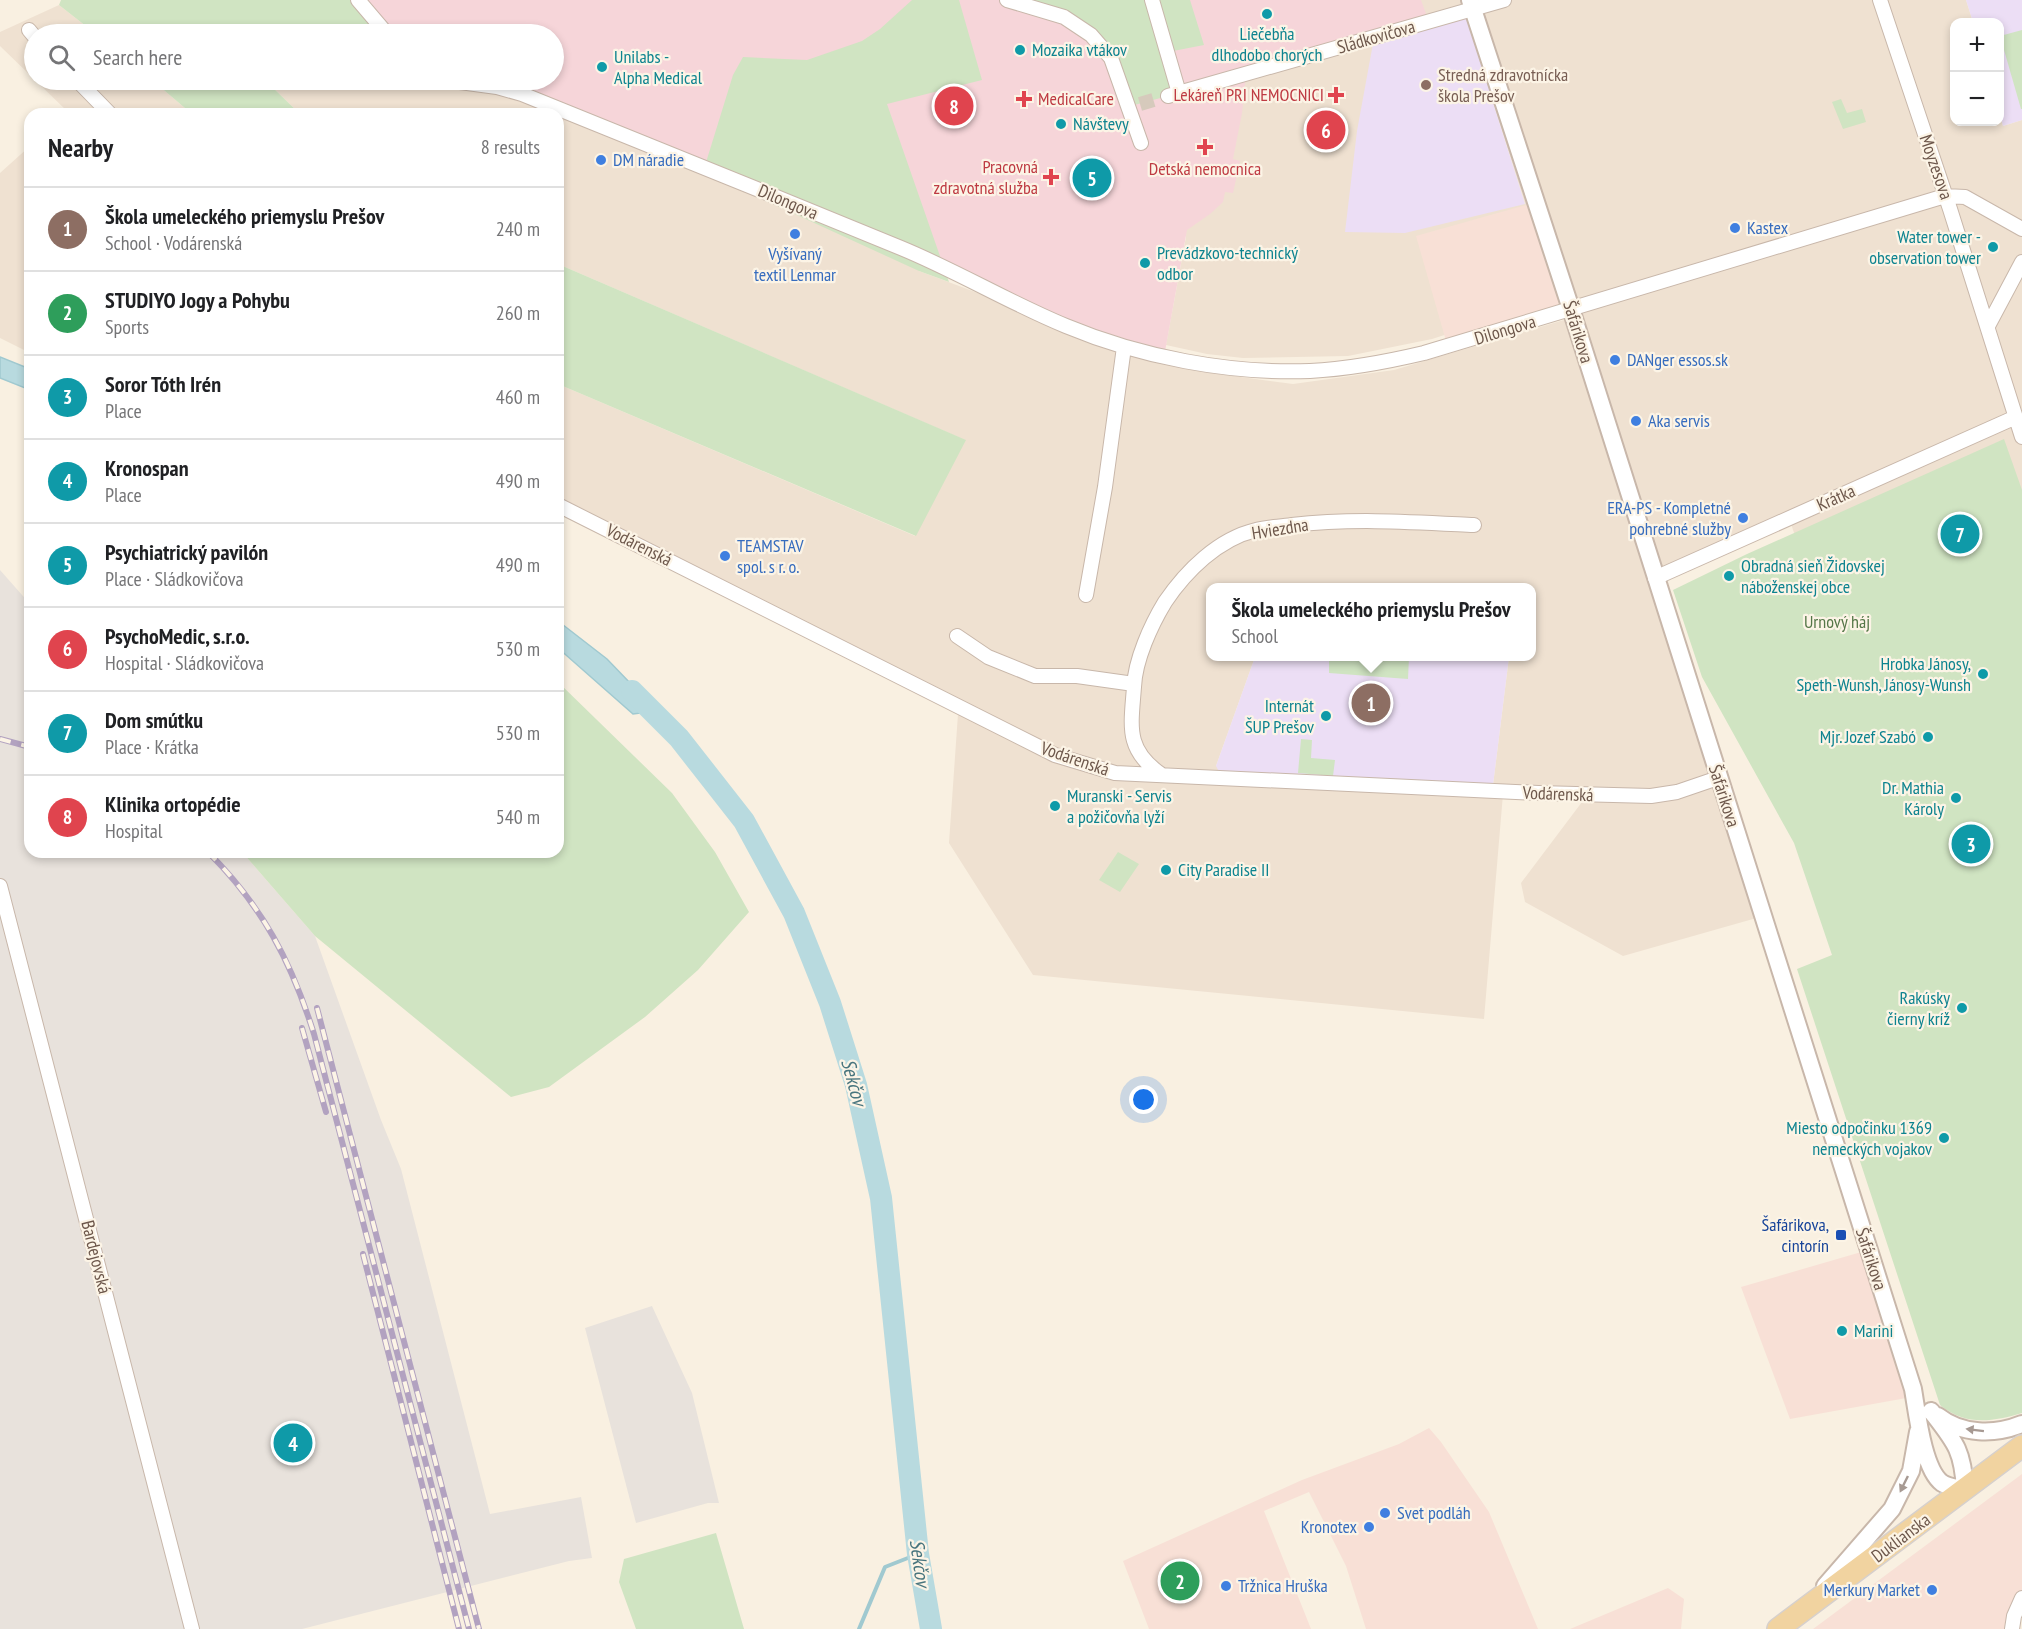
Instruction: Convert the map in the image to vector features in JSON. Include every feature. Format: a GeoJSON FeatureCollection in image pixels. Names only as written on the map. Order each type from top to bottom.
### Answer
{"type":"FeatureCollection","features":[{"type":"Feature","properties":{"kind":"main road","name":"Duklianska"},"geometry":{"type":"LineString","coordinates":[[1778,1629],[2022,1446]]}},
{"type":"Feature","properties":{"kind":"street"},"geometry":{"type":"LineString","coordinates":[[358,0],[378,24]]}},
{"type":"Feature","properties":{"kind":"street"},"geometry":{"type":"LineString","coordinates":[[1006,0],[1064,17],[1091,35],[1111,58],[1134,106],[1140,143]]}},
{"type":"Feature","properties":{"kind":"street","name":"Sládkovičova"},"geometry":{"type":"LineString","coordinates":[[1152,0],[1174,94],[1472,4],[1504,0]]}},
{"type":"Feature","properties":{"kind":"street","name":"Moyzesova"},"geometry":{"type":"LineString","coordinates":[[1880,0],[1946,196],[2022,437]]}},
{"type":"Feature","properties":{"kind":"street","name":"Šafárikova"},"geometry":{"type":"LineString","coordinates":[[1472,4],[1913,1389],[1919,1428],[1927,1458],[1942,1483],[1965,1490]]}},
{"type":"Feature","properties":{"kind":"street"},"geometry":{"type":"LineString","coordinates":[[86,90],[104,108]]}},
{"type":"Feature","properties":{"kind":"street","name":"Dilongova"},"geometry":{"type":"LineString","coordinates":[[508,90],[556,108]]}},
{"type":"Feature","properties":{"kind":"street","name":"Dilongova"},"geometry":{"type":"LineString","coordinates":[[564,111],[909,252],[1066,326],[1124,347],[1175,359],[1245,369],[1291,371],[1338,369],[1424,353],[1946,196]]}},
{"type":"Feature","properties":{"kind":"street"},"geometry":{"type":"LineString","coordinates":[[1946,196],[1965,197],[2022,229]]}},
{"type":"Feature","properties":{"kind":"street"},"geometry":{"type":"LineString","coordinates":[[1988,326],[2022,262]]}},
{"type":"Feature","properties":{"kind":"street"},"geometry":{"type":"LineString","coordinates":[[1086,595],[1105,487],[1124,347]]}},
{"type":"Feature","properties":{"kind":"street","name":"Krátka"},"geometry":{"type":"LineString","coordinates":[[1655,578],[2016,417]]}},
{"type":"Feature","properties":{"kind":"street","name":"Vodárenská"},"geometry":{"type":"LineString","coordinates":[[564,508],[1055,755],[1115,773],[1538,794],[1651,796],[1677,792],[1718,778]]}},
{"type":"Feature","properties":{"kind":"street","name":"Hviezdna"},"geometry":{"type":"LineString","coordinates":[[1163,776],[1148,766],[1138,753],[1133,741],[1134,684],[1142,650],[1156,617],[1171,593],[1204,557],[1255,530],[1371,520],[1474,525]]}},
{"type":"Feature","properties":{"kind":"street"},"geometry":{"type":"LineString","coordinates":[[957,636],[988,657],[1035,676],[1077,676],[1134,684]]}},
{"type":"Feature","properties":{"kind":"street","name":"Bardejovská"},"geometry":{"type":"LineString","coordinates":[[0,886],[192,1629]]}},
{"type":"Feature","properties":{"kind":"street"},"geometry":{"type":"LineString","coordinates":[[1913,1389],[1950,1436],[1960,1454],[1965,1490]]}},
{"type":"Feature","properties":{"kind":"street"},"geometry":{"type":"LineString","coordinates":[[1931,1412],[1946,1423],[1974,1431],[2005,1431],[2022,1424]]}},
{"type":"Feature","properties":{"kind":"street"},"geometry":{"type":"LineString","coordinates":[[1803,1610],[1892,1509],[1911,1471],[1919,1428]]}},
{"type":"Feature","properties":{"kind":"street"},"geometry":{"type":"LineString","coordinates":[[2012,1629],[2014,1616],[2022,1598]]}},
{"type":"Feature","properties":{"kind":"shaded area"},"geometry":{"type":"Polygon","coordinates":[[[358,0],[1421,0],[1429,22],[1246,74],[1242,113],[1233,159],[1240,161],[1233,193],[1225,192],[1223,202],[1187,230],[1164,357],[1123,347],[564,112],[564,108],[555,108],[522,94],[500,90],[564,90],[564,24],[378,24],[358,0]]]}},
{"type":"Feature","properties":{"kind":"shaded area"},"geometry":{"type":"Polygon","coordinates":[[[912,0],[919,271],[1130,350],[1164,357],[1211,373],[1293,384],[1394,370],[1564,320],[1556,299],[1432,339],[1348,356],[1243,358],[1207,354],[1166,345],[1186,237],[1190,0],[1966,0],[1972,18],[1950,18],[1950,126],[2004,126],[2022,120],[2022,558],[1832,644],[1791,524],[1656,582],[1760,917],[1623,956],[1525,902],[1521,883],[1585,798],[1503,794],[1484,1019],[1033,975],[949,843],[958,714],[564,514],[564,387],[915,536],[965,440],[564,267],[564,108],[294,108],[275,90],[564,90],[564,33],[912,0]],[[1465,14],[1357,131],[1525,204],[1465,14]],[[1206,583],[1206,661],[1254,661],[1216,766],[1492,793],[1508,661],[1536,661],[1536,583],[1206,583]]]}},
{"type":"Feature","properties":{"kind":"shaded area"},"geometry":{"type":"Polygon","coordinates":[[[1966,0],[2022,0],[2022,120],[2004,126],[2004,18],[1972,18],[1966,0]]]}},
{"type":"Feature","properties":{"kind":"shaded area"},"geometry":{"type":"Polygon","coordinates":[[[59,5],[83,24],[24,24],[24,69],[0,46],[0,32],[59,5]]]}},
{"type":"Feature","properties":{"kind":"shaded area","name":"Stredná zdravotnícka škola Prešov"},"geometry":{"type":"Polygon","coordinates":[[[1465,14],[1525,204],[1405,233],[1345,232],[1357,131],[1374,38],[1465,14]]]}},
{"type":"Feature","properties":{"kind":"shaded area"},"geometry":{"type":"Polygon","coordinates":[[[45,90],[164,90],[185,108],[64,108],[45,90]]]}},
{"type":"Feature","properties":{"kind":"shaded area"},"geometry":{"type":"Polygon","coordinates":[[[24,151],[24,350],[0,338],[0,173],[24,151]]]}},
{"type":"Feature","properties":{"kind":"shaded area"},"geometry":{"type":"Polygon","coordinates":[[[1530,204],[1560,308],[1446,341],[1416,236],[1530,204]]]}},
{"type":"Feature","properties":{"kind":"shaded area"},"geometry":{"type":"Polygon","coordinates":[[[0,570],[24,597],[24,858],[247,858],[315,936],[401,1169],[490,1514],[581,1497],[592,1558],[569,1561],[302,1629],[0,1629],[0,570]]]}},
{"type":"Feature","properties":{"kind":"shaded area"},"geometry":{"type":"Polygon","coordinates":[[[1254,661],[1508,661],[1492,793],[1226,785],[1216,766],[1254,661]]]}},
{"type":"Feature","properties":{"kind":"shaded area"},"geometry":{"type":"Polygon","coordinates":[[[1875,1248],[1923,1395],[1790,1419],[1741,1287],[1875,1248]]]}},
{"type":"Feature","properties":{"kind":"shaded area"},"geometry":{"type":"Polygon","coordinates":[[[652,1306],[692,1393],[719,1503],[708,1503],[636,1523],[585,1328],[652,1306]]]}},
{"type":"Feature","properties":{"kind":"shaded area"},"geometry":{"type":"Polygon","coordinates":[[[1429,1428],[1489,1512],[1538,1629],[1366,1629],[1346,1566],[1309,1492],[1264,1511],[1311,1629],[1149,1629],[1123,1561],[1302,1480],[1399,1444],[1429,1428]]]}},
{"type":"Feature","properties":{"kind":"shaded area"},"geometry":{"type":"Polygon","coordinates":[[[2022,1474],[2022,1612],[2017,1629],[1813,1629],[2022,1474]]]}},
{"type":"Feature","properties":{"kind":"shaded area"},"geometry":{"type":"Polygon","coordinates":[[[1668,1588],[1684,1599],[1681,1629],[1570,1629],[1668,1588]]]}},
{"type":"Feature","properties":{"kind":"green space"},"geometry":{"type":"Polygon","coordinates":[[[61,0],[353,0],[382,24],[83,24],[59,5],[61,0]]]}},
{"type":"Feature","properties":{"kind":"green space"},"geometry":{"type":"Polygon","coordinates":[[[912,0],[959,0],[982,80],[887,104],[949,282],[919,271],[703,172],[733,75],[743,57],[807,60],[862,41],[880,29],[912,0]]]}},
{"type":"Feature","properties":{"kind":"green space"},"geometry":{"type":"Polygon","coordinates":[[[1003,0],[1190,0],[1204,45],[1168,52],[1179,93],[1127,107],[1093,36],[1003,0]]]}},
{"type":"Feature","properties":{"kind":"green space"},"geometry":{"type":"Polygon","coordinates":[[[2022,30],[2022,109],[2004,50],[2004,35],[2022,30]]]}},
{"type":"Feature","properties":{"kind":"green space"},"geometry":{"type":"Polygon","coordinates":[[[164,90],[275,90],[294,108],[185,108],[164,90]]]}},
{"type":"Feature","properties":{"kind":"green space"},"geometry":{"type":"Polygon","coordinates":[[[1841,99],[1847,113],[1862,109],[1866,122],[1843,129],[1832,102],[1841,99]]]}},
{"type":"Feature","properties":{"kind":"green space"},"geometry":{"type":"Polygon","coordinates":[[[564,267],[966,440],[916,536],[564,387],[564,267]]]}},
{"type":"Feature","properties":{"kind":"green space","name":"Urnový háj"},"geometry":{"type":"Polygon","coordinates":[[[2004,439],[2022,490],[2022,1413],[1979,1420],[1959,1416],[1940,1405],[1797,969],[1832,955],[1794,843],[1702,677],[1673,590],[1747,554],[2004,439]]]}},
{"type":"Feature","properties":{"kind":"green space"},"geometry":{"type":"Polygon","coordinates":[[[1329,661],[1409,661],[1408,679],[1329,673],[1329,661]]]}},
{"type":"Feature","properties":{"kind":"green space"},"geometry":{"type":"Polygon","coordinates":[[[564,688],[672,793],[715,852],[749,912],[698,970],[645,1017],[549,1087],[511,1097],[315,936],[247,858],[564,858],[564,688]]]}},
{"type":"Feature","properties":{"kind":"green space"},"geometry":{"type":"Polygon","coordinates":[[[1301,739],[1312,740],[1311,758],[1335,760],[1333,776],[1298,773],[1301,739]]]}},
{"type":"Feature","properties":{"kind":"green space"},"geometry":{"type":"Polygon","coordinates":[[[1118,852],[1139,864],[1120,892],[1099,880],[1118,852]]]}},
{"type":"Feature","properties":{"kind":"green space"},"geometry":{"type":"Polygon","coordinates":[[[716,1533],[744,1629],[636,1629],[619,1582],[624,1559],[716,1533]]]}},
{"type":"Feature","properties":{"kind":"water"},"geometry":{"type":"Polygon","coordinates":[[[0,357],[24,367],[24,388],[0,378],[0,357]]]}},
{"type":"Feature","properties":{"kind":"water"},"geometry":{"type":"Polygon","coordinates":[[[564,626],[607,659],[657,711],[633,714],[564,653],[564,626]]]}},
{"type":"Feature","properties":{"kind":"waterway","name":"Sekčov"},"geometry":{"type":"LineString","coordinates":[[632,691],[679,738],[744,821],[794,913],[830,1003],[856,1085],[881,1198],[918,1554],[931,1629]]}},
{"type":"Feature","properties":{"kind":"waterway"},"geometry":{"type":"LineString","coordinates":[[859,1629],[885,1567],[918,1554]]}},
{"type":"Feature","properties":{"kind":"tunnel"},"geometry":{"type":"LineString","coordinates":[[1140,104],[1160,98]]}},
{"type":"Feature","properties":{"kind":"railway"},"geometry":{"type":"LineString","coordinates":[[0,739],[24,745]]}},
{"type":"Feature","properties":{"kind":"railway"},"geometry":{"type":"LineString","coordinates":[[213,858],[245,893],[273,936],[295,982],[314,1034],[469,1629]]}},
{"type":"Feature","properties":{"kind":"railway"},"geometry":{"type":"LineString","coordinates":[[317,1008],[479,1629]]}},
{"type":"Feature","properties":{"kind":"railway"},"geometry":{"type":"LineString","coordinates":[[302,1028],[326,1112]]}},
{"type":"Feature","properties":{"kind":"railway"},"geometry":{"type":"LineString","coordinates":[[363,1254],[459,1629]]}},
{"type":"Feature","properties":{"kind":"place","name":"Liečebňa dlhodobo chorých"},"geometry":{"type":"Point","coordinates":[1267,14]}},
{"type":"Feature","properties":{"kind":"place","name":"Mozaika vtákov"},"geometry":{"type":"Point","coordinates":[1020,50]}},
{"type":"Feature","properties":{"kind":"place","name":"Unilabs - Alpha Medical"},"geometry":{"type":"Point","coordinates":[602,67]}},
{"type":"Feature","properties":{"kind":"place","name":"Stredná zdravotnícka škola Prešov"},"geometry":{"type":"Point","coordinates":[1426,85]}},
{"type":"Feature","properties":{"kind":"place","name":"Lekáreň PRI NEMOCNICI"},"geometry":{"type":"Point","coordinates":[1336,95]}},
{"type":"Feature","properties":{"kind":"place","name":"MedicalCare"},"geometry":{"type":"Point","coordinates":[1024,99]}},
{"type":"Feature","properties":{"kind":"place","name":"Klinika ortopédie"},"geometry":{"type":"Point","coordinates":[954,106]}},
{"type":"Feature","properties":{"kind":"place","name":"Návštevy"},"geometry":{"type":"Point","coordinates":[1061,124]}},
{"type":"Feature","properties":{"kind":"place","name":"PsychoMedic, s.r.o."},"geometry":{"type":"Point","coordinates":[1326,130]}},
{"type":"Feature","properties":{"kind":"place","name":"Detská nemocnica"},"geometry":{"type":"Point","coordinates":[1205,147]}},
{"type":"Feature","properties":{"kind":"place","name":"DM náradie"},"geometry":{"type":"Point","coordinates":[601,160]}},
{"type":"Feature","properties":{"kind":"place","name":"Pracovná zdravotná služba"},"geometry":{"type":"Point","coordinates":[1051,177]}},
{"type":"Feature","properties":{"kind":"place","name":"Psychiatrický pavilón"},"geometry":{"type":"Point","coordinates":[1092,178]}},
{"type":"Feature","properties":{"kind":"place","name":"Kastex"},"geometry":{"type":"Point","coordinates":[1735,228]}},
{"type":"Feature","properties":{"kind":"place","name":"Vyšívaný textil Lenmar"},"geometry":{"type":"Point","coordinates":[795,234]}},
{"type":"Feature","properties":{"kind":"place","name":"Water tower - observation tower"},"geometry":{"type":"Point","coordinates":[1993,247]}},
{"type":"Feature","properties":{"kind":"place","name":"Prevádzkovo‑technický odbor"},"geometry":{"type":"Point","coordinates":[1145,263]}},
{"type":"Feature","properties":{"kind":"place","name":"DANger essos.sk"},"geometry":{"type":"Point","coordinates":[1615,360]}},
{"type":"Feature","properties":{"kind":"place","name":"Aka servis"},"geometry":{"type":"Point","coordinates":[1636,421]}},
{"type":"Feature","properties":{"kind":"place","name":"ERA-PS - Kompletné pohrebné služby"},"geometry":{"type":"Point","coordinates":[1743,518]}},
{"type":"Feature","properties":{"kind":"place","name":"Dom smútku"},"geometry":{"type":"Point","coordinates":[1960,534]}},
{"type":"Feature","properties":{"kind":"place","name":"TEAMSTAV spol. s r. o."},"geometry":{"type":"Point","coordinates":[725,556]}},
{"type":"Feature","properties":{"kind":"place","name":"Obradná sieň Židovskej náboženskej obce"},"geometry":{"type":"Point","coordinates":[1729,576]}},
{"type":"Feature","properties":{"kind":"place","name":"Hrobka Jánosy, Speth-Wunsh, Jánosy-Wunsh"},"geometry":{"type":"Point","coordinates":[1983,674]}},
{"type":"Feature","properties":{"kind":"place","name":"Škola umeleckého priemyslu Prešov"},"geometry":{"type":"Point","coordinates":[1371,703]}},
{"type":"Feature","properties":{"kind":"place","name":"Internát ŠUP Prešov"},"geometry":{"type":"Point","coordinates":[1326,716]}},
{"type":"Feature","properties":{"kind":"place","name":"Mjr. Jozef Szabó"},"geometry":{"type":"Point","coordinates":[1928,737]}},
{"type":"Feature","properties":{"kind":"place","name":"Dr. Mathia Károly"},"geometry":{"type":"Point","coordinates":[1956,798]}},
{"type":"Feature","properties":{"kind":"place","name":"Muranski - Servis a požičovňa lyží"},"geometry":{"type":"Point","coordinates":[1055,806]}},
{"type":"Feature","properties":{"kind":"place","name":"Soror Tóth Irén"},"geometry":{"type":"Point","coordinates":[1971,844]}},
{"type":"Feature","properties":{"kind":"place","name":"City Paradise II"},"geometry":{"type":"Point","coordinates":[1166,870]}},
{"type":"Feature","properties":{"kind":"place","name":"Rakúsky čierny kríž"},"geometry":{"type":"Point","coordinates":[1962,1008]}},
{"type":"Feature","properties":{"kind":"place","name":"Miesto odpočinku 1369 nemeckých vojakov"},"geometry":{"type":"Point","coordinates":[1944,1138]}},
{"type":"Feature","properties":{"kind":"place","name":"Šafárikova, cintorín"},"geometry":{"type":"Point","coordinates":[1841,1235]}},
{"type":"Feature","properties":{"kind":"place","name":"Marini"},"geometry":{"type":"Point","coordinates":[1842,1331]}},
{"type":"Feature","properties":{"kind":"place","name":"Kronospan"},"geometry":{"type":"Point","coordinates":[293,1443]}},
{"type":"Feature","properties":{"kind":"place","name":"Svet podláh"},"geometry":{"type":"Point","coordinates":[1385,1513]}},
{"type":"Feature","properties":{"kind":"place","name":"Kronotex"},"geometry":{"type":"Point","coordinates":[1369,1527]}},
{"type":"Feature","properties":{"kind":"place","name":"STUDIYO Jogy a Pohybu"},"geometry":{"type":"Point","coordinates":[1180,1581]}},
{"type":"Feature","properties":{"kind":"place","name":"Tržnica Hruška"},"geometry":{"type":"Point","coordinates":[1226,1586]}},
{"type":"Feature","properties":{"kind":"place","name":"Merkury Market"},"geometry":{"type":"Point","coordinates":[1932,1590]}}]}
